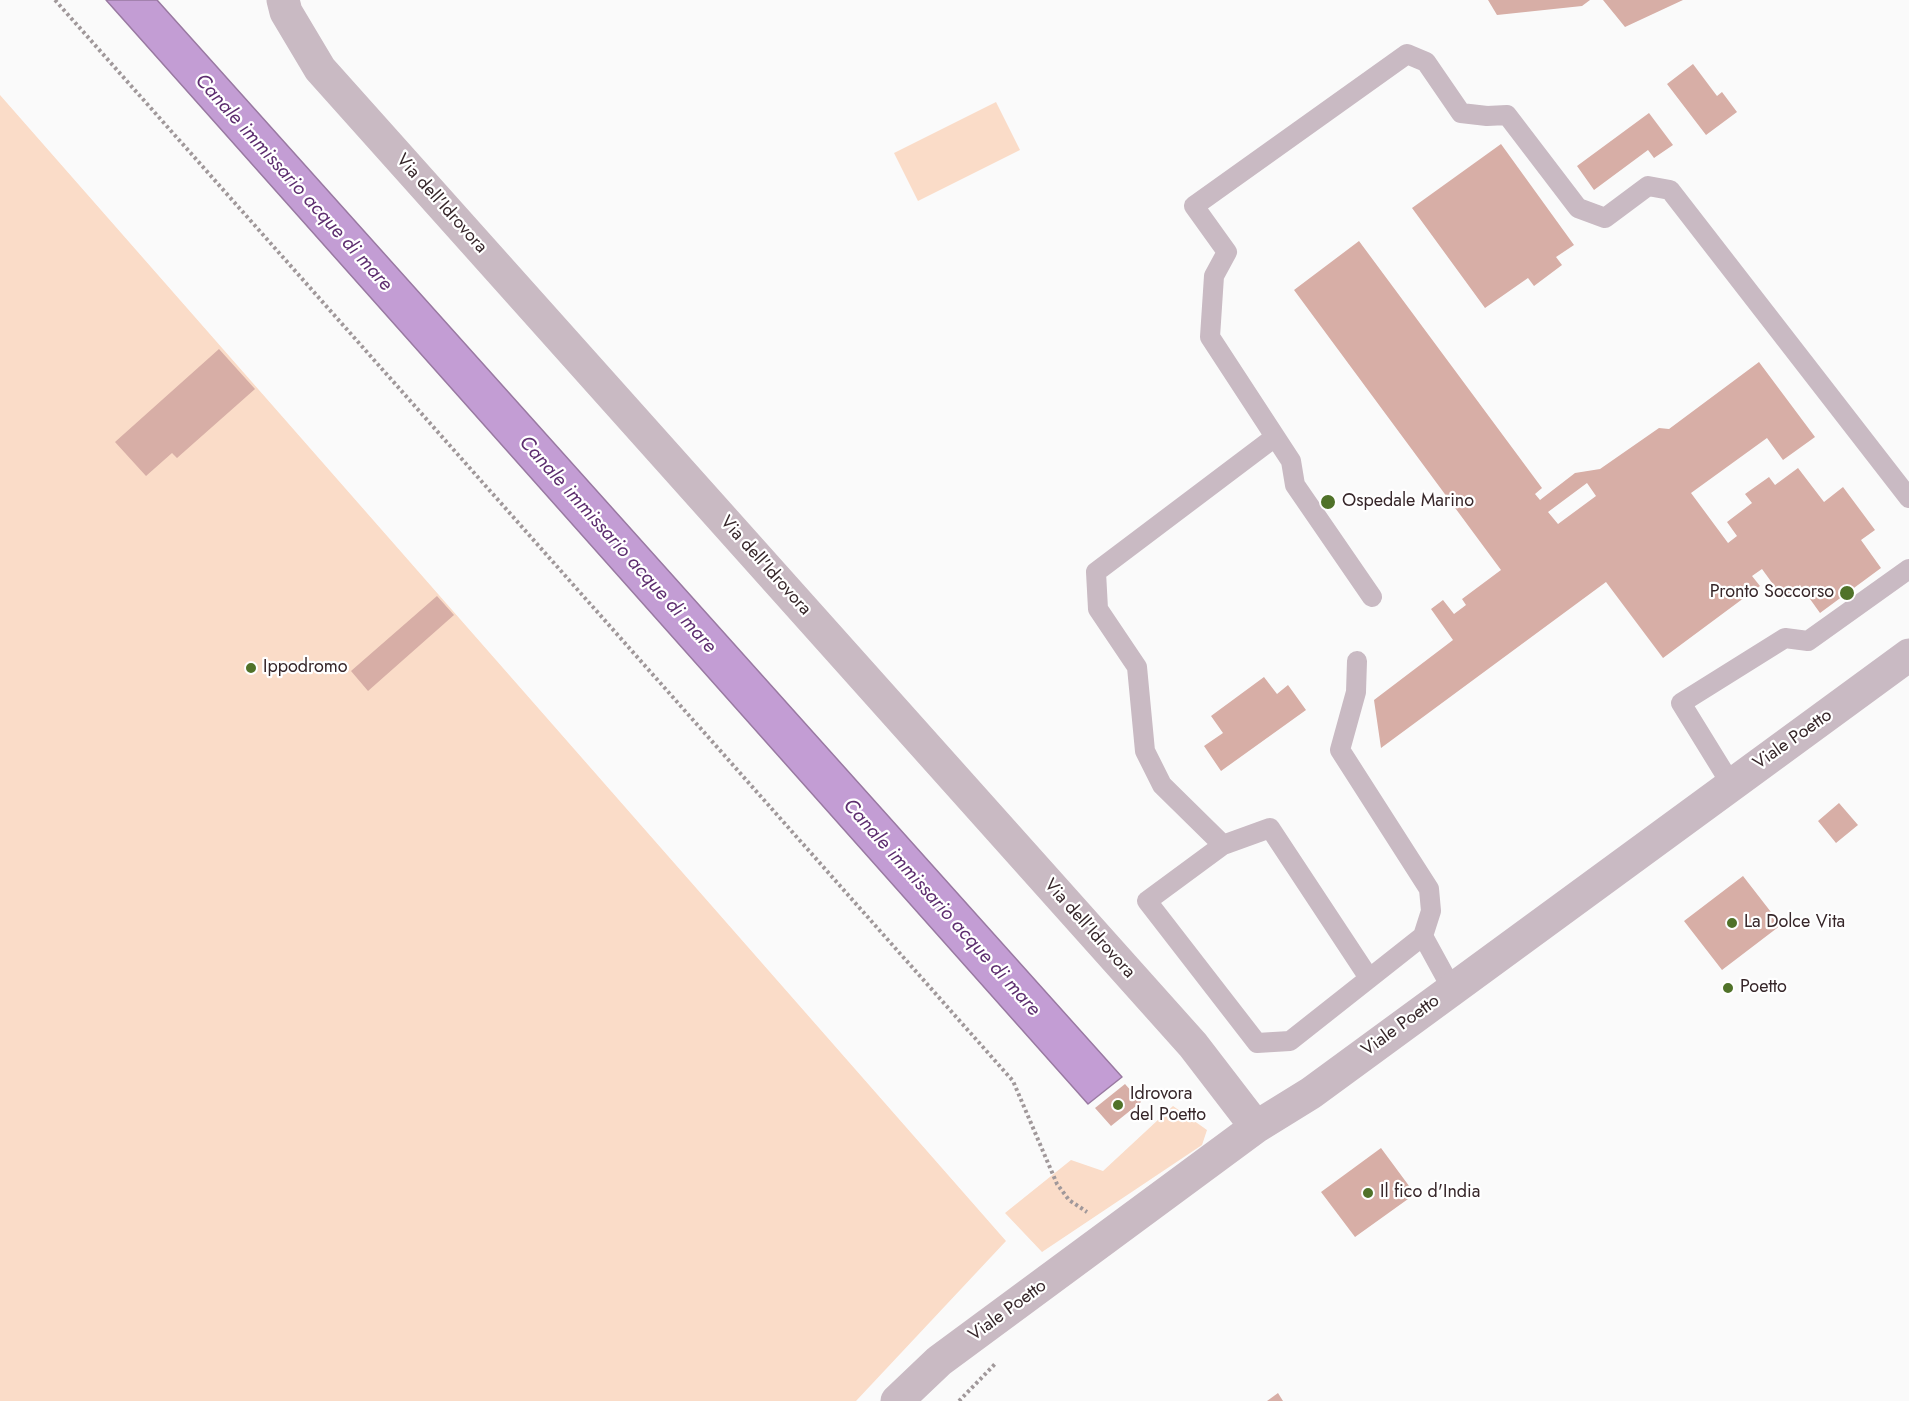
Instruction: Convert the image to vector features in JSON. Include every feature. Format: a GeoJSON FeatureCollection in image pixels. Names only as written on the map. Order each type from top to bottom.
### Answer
{"type":"FeatureCollection","features":[{"type":"Feature","properties":{"kind":"street","name":"Via dell'Idrovora"},"geometry":{"type":"LineString","coordinates":[[283,0],[286,12],[320,69],[1193,1045],[1256,1127]]}},
{"type":"Feature","properties":{"kind":"street","name":"Viale Poetto"},"geometry":{"type":"LineString","coordinates":[[897,1401],[939,1360],[1256,1127],[1311,1093],[1618,870],[1731,784],[1909,655]]}},
{"type":"Feature","properties":{"kind":"lane"},"geometry":{"type":"LineString","coordinates":[[1372,597],[1295,484],[1291,461],[1210,337],[1214,276],[1227,252],[1194,206],[1407,54],[1426,62],[1461,113],[1487,116],[1507,115],[1578,207],[1605,218],[1648,186],[1670,190],[1909,498]]}},
{"type":"Feature","properties":{"kind":"lane"},"geometry":{"type":"LineString","coordinates":[[1223,845],[1162,785],[1145,751],[1137,667],[1098,609],[1096,572],[1275,437]]}},
{"type":"Feature","properties":{"kind":"lane"},"geometry":{"type":"LineString","coordinates":[[1731,784],[1682,703],[1785,638],[1808,641],[1909,569]]}},
{"type":"Feature","properties":{"kind":"lane"},"geometry":{"type":"LineString","coordinates":[[1357,660],[1356,692],[1340,750],[1429,890],[1431,911],[1423,936],[1290,1041],[1257,1043],[1147,901],[1223,845],[1270,828],[1369,978]]}},
{"type":"Feature","properties":{"kind":"lane"},"geometry":{"type":"LineString","coordinates":[[1423,936],[1452,989]]}},
{"type":"Feature","properties":{"kind":"path"},"geometry":{"type":"LineString","coordinates":[[55,0],[1013,1081],[1057,1184],[1069,1200],[1085,1213],[1094,1207]]}},
{"type":"Feature","properties":{"kind":"shaded area","name":"Ippodromo"},"geometry":{"type":"Polygon","coordinates":[[[0,95],[1006,1241],[856,1401],[0,1401],[0,95]]]}},
{"type":"Feature","properties":{"kind":"shaded area"},"geometry":{"type":"Polygon","coordinates":[[[996,102],[1020,150],[918,201],[894,153],[996,102]]]}},
{"type":"Feature","properties":{"kind":"shaded area"},"geometry":{"type":"Polygon","coordinates":[[[1173,1106],[1207,1130],[1202,1145],[1042,1252],[1005,1213],[1071,1160],[1103,1171],[1173,1106]]]}},
{"type":"Feature","properties":{"kind":"water","name":"Canale immissario acque di mare"},"geometry":{"type":"Polygon","coordinates":[[[106,0],[157,0],[1122,1077],[1088,1104],[106,0]]]}},
{"type":"Feature","properties":{"kind":"building"},"geometry":{"type":"Polygon","coordinates":[[[1488,0],[1590,0],[1582,6],[1497,15],[1488,0]]]}},
{"type":"Feature","properties":{"kind":"building"},"geometry":{"type":"Polygon","coordinates":[[[1603,0],[1683,0],[1625,27],[1603,0]]]}},
{"type":"Feature","properties":{"kind":"building"},"geometry":{"type":"Polygon","coordinates":[[[1693,64],[1717,96],[1722,92],[1737,112],[1706,135],[1667,84],[1693,64]]]}},
{"type":"Feature","properties":{"kind":"building"},"geometry":{"type":"Polygon","coordinates":[[[1649,113],[1673,145],[1654,158],[1648,150],[1594,190],[1577,166],[1649,113]]]}},
{"type":"Feature","properties":{"kind":"building"},"geometry":{"type":"Polygon","coordinates":[[[1501,144],[1574,245],[1556,257],[1562,265],[1534,286],[1528,278],[1485,308],[1412,208],[1501,144]]]}},
{"type":"Feature","properties":{"kind":"building"},"geometry":{"type":"Polygon","coordinates":[[[1359,241],[1542,488],[1535,494],[1540,500],[1575,473],[1600,469],[1659,428],[1669,429],[1759,362],[1815,437],[1783,460],[1767,438],[1691,493],[1728,543],[1737,536],[1727,522],[1752,503],[1745,494],[1769,477],[1775,485],[1798,468],[1824,502],[1843,487],[1875,530],[1861,540],[1881,568],[1820,613],[1800,585],[1783,598],[1762,569],[1752,576],[1760,586],[1663,658],[1606,582],[1381,748],[1374,700],[1453,640],[1431,609],[1443,600],[1454,614],[1466,605],[1462,599],[1501,570],[1294,290],[1359,241]],[[1587,483],[1548,512],[1558,524],[1596,496],[1587,483]]]}},
{"type":"Feature","properties":{"kind":"building"},"geometry":{"type":"Polygon","coordinates":[[[219,349],[255,389],[177,458],[172,453],[146,476],[115,442],[219,349]]]}},
{"type":"Feature","properties":{"kind":"building"},"geometry":{"type":"Polygon","coordinates":[[[437,596],[454,615],[368,691],[351,671],[437,596]]]}},
{"type":"Feature","properties":{"kind":"building"},"geometry":{"type":"Polygon","coordinates":[[[1264,677],[1277,694],[1288,685],[1306,710],[1221,771],[1204,746],[1223,733],[1211,716],[1264,677]]]}},
{"type":"Feature","properties":{"kind":"building"},"geometry":{"type":"Polygon","coordinates":[[[1839,803],[1858,825],[1836,843],[1818,821],[1839,803]]]}},
{"type":"Feature","properties":{"kind":"building","name":"La Dolce Vita"},"geometry":{"type":"Polygon","coordinates":[[[1743,876],[1781,925],[1722,970],[1684,921],[1743,876]]]}},
{"type":"Feature","properties":{"kind":"building","name":"Idrovora del Poetto"},"geometry":{"type":"Polygon","coordinates":[[[1125,1084],[1141,1102],[1111,1126],[1095,1108],[1125,1084]]]}},
{"type":"Feature","properties":{"kind":"building","name":"Il fico d'India"},"geometry":{"type":"Polygon","coordinates":[[[1381,1148],[1415,1194],[1355,1237],[1321,1192],[1381,1148]]]}},
{"type":"Feature","properties":{"kind":"building"},"geometry":{"type":"Polygon","coordinates":[[[1278,1393],[1283,1401],[1267,1401],[1278,1393]]]}},
{"type":"Feature","properties":{"kind":"place","name":"Ospedale Marino"},"geometry":{"type":"Point","coordinates":[1328,502]}},
{"type":"Feature","properties":{"kind":"place","name":"Pronto Soccorso"},"geometry":{"type":"Point","coordinates":[1847,593]}},
{"type":"Feature","properties":{"kind":"place","name":"Ippodromo"},"geometry":{"type":"Point","coordinates":[251,668]}},
{"type":"Feature","properties":{"kind":"place","name":"La Dolce Vita"},"geometry":{"type":"Point","coordinates":[1732,923]}},
{"type":"Feature","properties":{"kind":"place","name":"Poetto"},"geometry":{"type":"Point","coordinates":[1728,988]}},
{"type":"Feature","properties":{"kind":"place","name":"Idrovora del Poetto"},"geometry":{"type":"Point","coordinates":[1118,1105]}},
{"type":"Feature","properties":{"kind":"place","name":"Il fico d'India"},"geometry":{"type":"Point","coordinates":[1368,1193]}}]}
